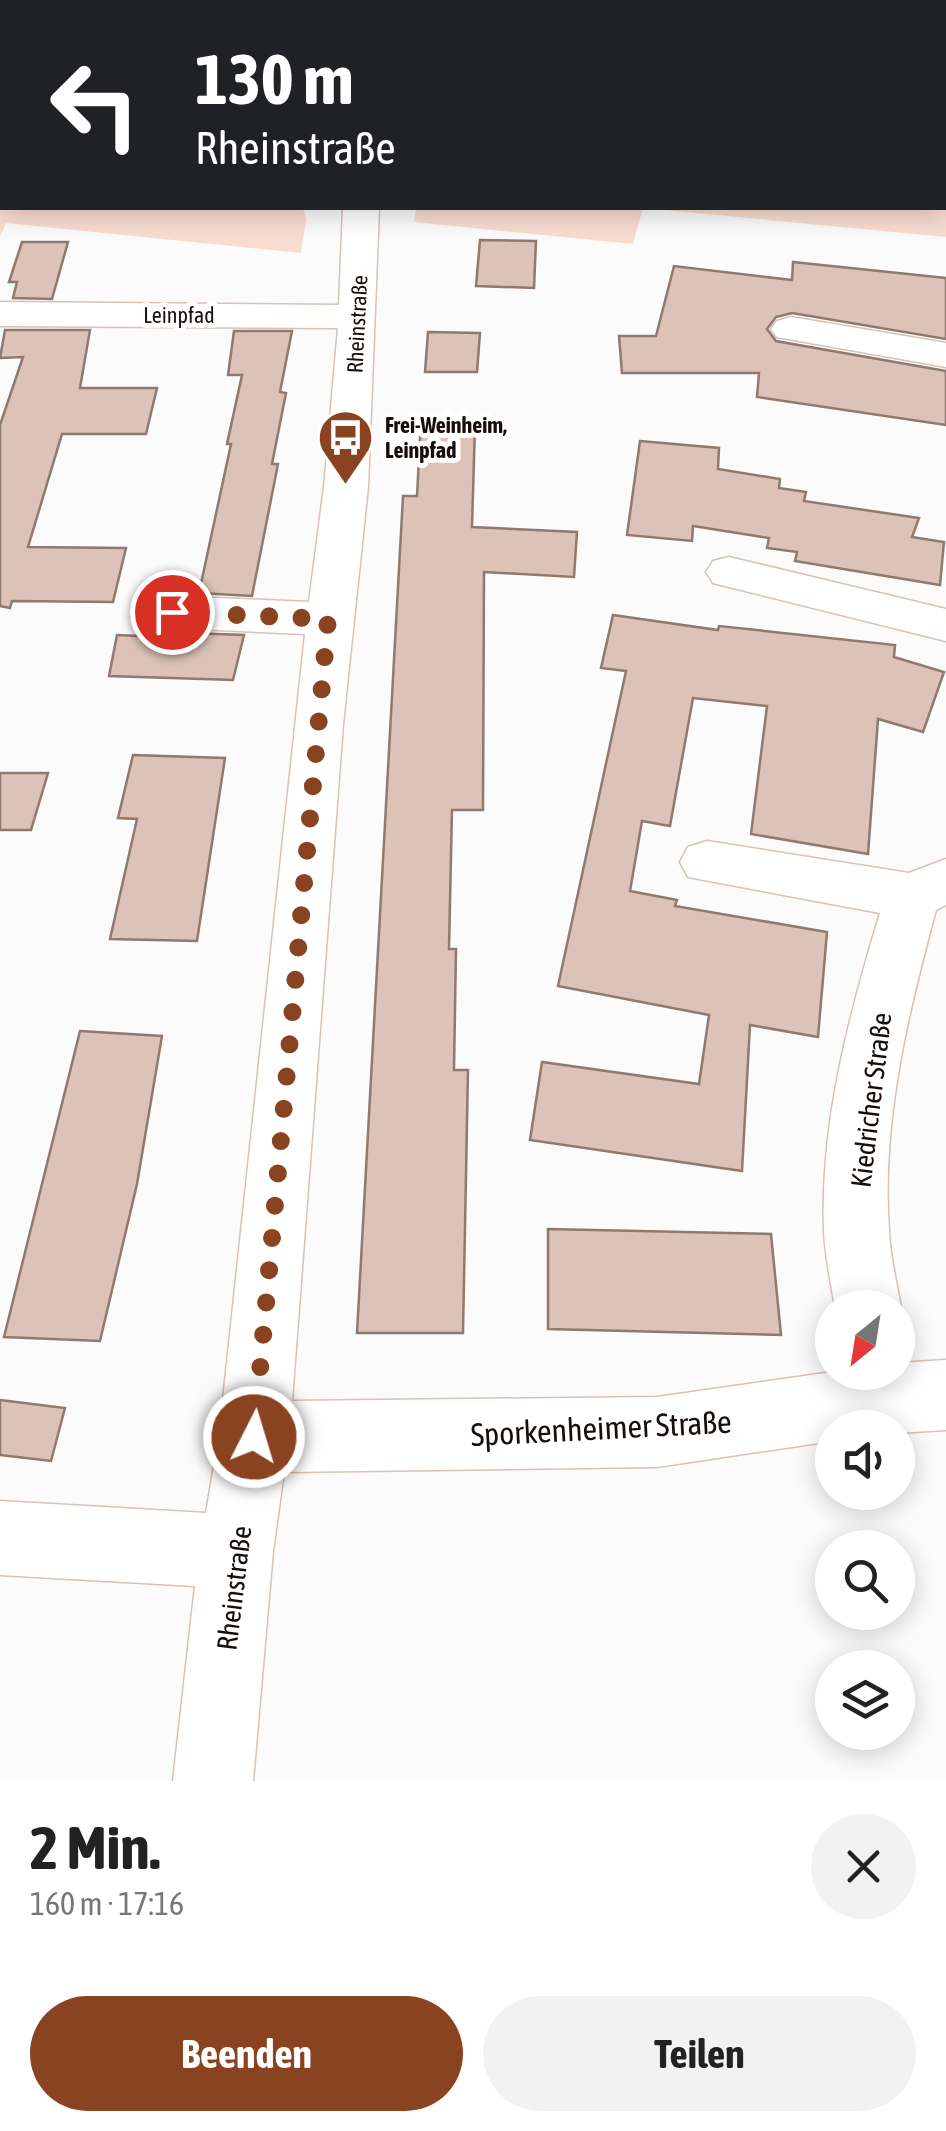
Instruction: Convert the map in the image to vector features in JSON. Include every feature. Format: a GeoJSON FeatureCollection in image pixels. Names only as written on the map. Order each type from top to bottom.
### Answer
{"type":"FeatureCollection","features":[{"type":"Feature","properties":{"kind":"street","name":"Rheinstraße"},"geometry":{"type":"LineString","coordinates":[[213,1781],[236,1552],[254,1437],[328,619],[346,487],[362,210]]}},
{"type":"Feature","properties":{"kind":"street","name":"Leinpfad"},"geometry":{"type":"LineString","coordinates":[[0,314],[358,316]]}},
{"type":"Feature","properties":{"kind":"street"},"geometry":{"type":"LineString","coordinates":[[791,329],[946,355]]}},
{"type":"Feature","properties":{"kind":"street"},"geometry":{"type":"LineString","coordinates":[[729,572],[946,625]]}},
{"type":"Feature","properties":{"kind":"street"},"geometry":{"type":"LineString","coordinates":[[172,612],[328,619]]}},
{"type":"Feature","properties":{"kind":"street","name":"Kiedricher Straße"},"geometry":{"type":"LineString","coordinates":[[706,862],[929,888],[886,985],[864,1120],[856,1224],[865,1290]]}},
{"type":"Feature","properties":{"kind":"street","name":"Sporkenheimer Straße"},"geometry":{"type":"LineString","coordinates":[[254,1437],[657,1432],[896,1390]]}},
{"type":"Feature","properties":{"kind":"street"},"geometry":{"type":"LineString","coordinates":[[0,1538],[236,1552]]}},
{"type":"Feature","properties":{"kind":"shaded area"},"geometry":{"type":"Polygon","coordinates":[[[0,210],[304,210],[306,220],[301,253],[6,223],[0,237],[0,210]]]}},
{"type":"Feature","properties":{"kind":"shaded area"},"geometry":{"type":"Polygon","coordinates":[[[416,210],[642,210],[633,244],[414,222],[416,210]]]}},
{"type":"Feature","properties":{"kind":"shaded area"},"geometry":{"type":"Polygon","coordinates":[[[664,210],[946,210],[946,237],[664,210]]]}},
{"type":"Feature","properties":{"kind":"building"},"geometry":{"type":"Polygon","coordinates":[[[480,240],[536,241],[534,288],[476,286],[480,240]]]}},
{"type":"Feature","properties":{"kind":"building"},"geometry":{"type":"Polygon","coordinates":[[[22,242],[68,242],[52,299],[13,298],[17,282],[9,282],[22,242]]]}},
{"type":"Feature","properties":{"kind":"building"},"geometry":{"type":"Polygon","coordinates":[[[793,262],[946,278],[946,339],[792,313],[776,317],[767,329],[776,341],[946,371],[946,425],[757,397],[759,373],[622,373],[619,336],[656,336],[674,266],[792,280],[793,262]]]}},
{"type":"Feature","properties":{"kind":"building"},"geometry":{"type":"Polygon","coordinates":[[[5,330],[90,330],[80,388],[157,388],[146,434],[62,434],[28,547],[126,548],[113,602],[12,601],[10,608],[0,606],[0,425],[23,357],[0,358],[5,330]]]}},
{"type":"Feature","properties":{"kind":"building"},"geometry":{"type":"Polygon","coordinates":[[[234,331],[292,331],[280,392],[286,393],[272,464],[278,464],[252,596],[199,593],[242,375],[228,375],[234,331]]]}},
{"type":"Feature","properties":{"kind":"building"},"geometry":{"type":"Polygon","coordinates":[[[428,332],[480,333],[477,372],[425,372],[428,332]]]}},
{"type":"Feature","properties":{"kind":"building"},"geometry":{"type":"Polygon","coordinates":[[[421,420],[475,425],[472,527],[577,532],[574,577],[484,572],[483,810],[452,810],[449,949],[456,949],[454,1070],[468,1070],[463,1333],[357,1333],[403,496],[417,496],[421,420]]]}},
{"type":"Feature","properties":{"kind":"building"},"geometry":{"type":"Polygon","coordinates":[[[640,441],[719,448],[718,469],[780,479],[779,488],[806,492],[804,501],[919,518],[912,537],[944,542],[940,585],[795,561],[797,552],[767,548],[769,538],[693,526],[692,541],[627,535],[640,441]]]}},
{"type":"Feature","properties":{"kind":"building"},"geometry":{"type":"Polygon","coordinates":[[[613,615],[718,630],[719,626],[895,645],[894,657],[944,672],[923,732],[878,719],[868,854],[751,834],[767,706],[693,698],[670,826],[642,821],[630,891],[677,900],[675,906],[827,932],[818,1037],[750,1025],[742,1171],[530,1140],[542,1062],[699,1084],[709,1015],[558,986],[626,671],[601,668],[613,615]]]}},
{"type":"Feature","properties":{"kind":"building"},"geometry":{"type":"Polygon","coordinates":[[[190,633],[244,635],[233,680],[109,676],[117,635],[189,638],[190,633]]]}},
{"type":"Feature","properties":{"kind":"building"},"geometry":{"type":"Polygon","coordinates":[[[133,755],[225,758],[197,941],[110,939],[137,819],[118,818],[133,755]]]}},
{"type":"Feature","properties":{"kind":"building"},"geometry":{"type":"Polygon","coordinates":[[[0,773],[48,773],[31,830],[0,830],[0,773]]]}},
{"type":"Feature","properties":{"kind":"building"},"geometry":{"type":"Polygon","coordinates":[[[80,1031],[162,1036],[137,1184],[100,1341],[4,1337],[80,1031]]]}},
{"type":"Feature","properties":{"kind":"building"},"geometry":{"type":"Polygon","coordinates":[[[548,1229],[771,1234],[781,1335],[548,1329],[548,1229]]]}},
{"type":"Feature","properties":{"kind":"building"},"geometry":{"type":"Polygon","coordinates":[[[0,1400],[65,1408],[51,1461],[0,1455],[0,1400]]]}},
{"type":"Feature","properties":{"kind":"place","name":"Frei-Weinheim, Leinpfad"},"geometry":{"type":"Point","coordinates":[346,487]}},
{"type":"Feature","properties":{"kind":"route"},"geometry":{"type":"LineString","coordinates":[[172,612],[328,619],[254,1437]]}}]}
